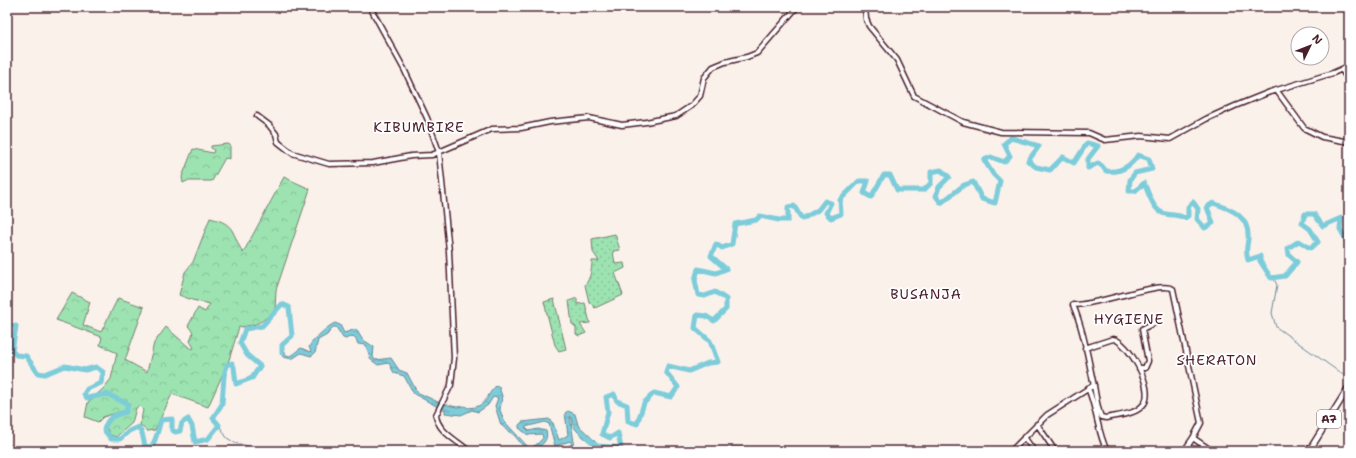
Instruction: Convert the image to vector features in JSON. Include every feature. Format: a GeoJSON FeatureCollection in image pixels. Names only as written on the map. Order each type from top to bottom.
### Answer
{"type":"FeatureCollection","features":[{"type":"Feature","properties":{"kind":"main road","name":"A7"},"geometry":{"type":"LineString","coordinates":[[1309,451],[1349,387]]}},
{"type":"Feature","properties":{"kind":"street"},"geometry":{"type":"LineString","coordinates":[[370,7],[404,69],[429,123],[439,152],[449,251],[454,358],[452,380],[436,415],[439,425],[470,451]]}},
{"type":"Feature","properties":{"kind":"street"},"geometry":{"type":"LineString","coordinates":[[257,116],[268,125],[278,142],[288,150],[300,156],[325,163],[373,163],[411,156],[432,155],[457,146],[492,129],[521,128],[550,122],[589,118],[625,125],[676,116],[698,100],[702,93],[704,78],[714,67],[725,62],[747,57],[757,52],[797,7]]}},
{"type":"Feature","properties":{"kind":"street"},"geometry":{"type":"LineString","coordinates":[[864,7],[869,26],[897,60],[914,96],[963,122],[997,131],[1089,134],[1105,140],[1141,136],[1170,139],[1206,119],[1270,92],[1278,91],[1342,70],[1349,66]]}},
{"type":"Feature","properties":{"kind":"street"},"geometry":{"type":"LineString","coordinates":[[1342,70],[1349,81]]}},
{"type":"Feature","properties":{"kind":"street"},"geometry":{"type":"LineString","coordinates":[[1278,91],[1304,128],[1322,137],[1349,142]]}},
{"type":"Feature","properties":{"kind":"street"},"geometry":{"type":"LineString","coordinates":[[1085,348],[1116,339],[1122,344],[1144,378],[1148,393],[1145,403],[1136,411],[1103,418],[1099,411],[1085,348],[1083,329],[1073,306],[1101,302],[1156,287],[1167,286],[1173,290],[1201,423],[1184,451]]}},
{"type":"Feature","properties":{"kind":"street"},"geometry":{"type":"LineString","coordinates":[[1138,368],[1145,368],[1148,361],[1142,329],[1154,323]]}},
{"type":"Feature","properties":{"kind":"street"},"geometry":{"type":"LineString","coordinates":[[1010,451],[1050,412],[1094,385]]}},
{"type":"Feature","properties":{"kind":"street"},"geometry":{"type":"LineString","coordinates":[[1088,388],[1094,402],[1100,435],[1107,451]]}},
{"type":"Feature","properties":{"kind":"street"},"geometry":{"type":"LineString","coordinates":[[1037,424],[1055,451]]}},
{"type":"Feature","properties":{"kind":"street"},"geometry":{"type":"LineString","coordinates":[[1024,437],[1034,451]]}},
{"type":"Feature","properties":{"kind":"street"},"geometry":{"type":"LineString","coordinates":[[1193,438],[1212,451]]}},
{"type":"Feature","properties":{"kind":"street"},"geometry":{"type":"LineString","coordinates":[[7,447],[12,451]]}},
{"type":"Feature","properties":{"kind":"green space"},"geometry":{"type":"Polygon","coordinates":[[[230,145],[230,159],[225,158],[212,181],[187,181],[183,183],[182,177],[193,149],[213,153],[214,150],[211,146],[230,145]]]}},
{"type":"Feature","properties":{"kind":"green space"},"geometry":{"type":"Polygon","coordinates":[[[284,177],[310,189],[276,290],[275,310],[259,323],[239,327],[229,360],[208,407],[172,394],[155,430],[147,431],[140,425],[143,410],[139,406],[136,408],[132,423],[116,437],[110,435],[106,427],[113,417],[123,414],[122,411],[103,417],[98,422],[85,417],[88,402],[103,389],[111,379],[117,353],[100,345],[102,337],[56,320],[72,293],[90,302],[83,325],[101,332],[118,298],[144,307],[125,360],[147,372],[154,343],[166,327],[191,349],[194,348],[190,341],[193,332],[188,326],[198,308],[205,312],[210,304],[179,295],[185,272],[193,262],[210,218],[218,220],[229,226],[243,253],[284,177]]]}},
{"type":"Feature","properties":{"kind":"green space"},"geometry":{"type":"Polygon","coordinates":[[[615,234],[620,250],[613,251],[615,264],[624,263],[625,268],[615,273],[623,295],[595,308],[589,302],[585,285],[590,274],[592,261],[599,261],[593,252],[592,239],[615,234]]]}},
{"type":"Feature","properties":{"kind":"green space"},"geometry":{"type":"Polygon","coordinates":[[[577,298],[577,304],[585,303],[590,323],[580,324],[586,333],[579,336],[576,334],[576,327],[572,324],[569,301],[577,298]]]}},
{"type":"Feature","properties":{"kind":"green space"},"geometry":{"type":"Polygon","coordinates":[[[554,299],[566,349],[559,351],[555,345],[544,302],[554,299]]]}},
{"type":"Feature","properties":{"kind":"water"},"geometry":{"type":"Polygon","coordinates":[[[335,323],[340,325],[344,333],[356,329],[362,339],[374,347],[373,357],[375,360],[391,358],[399,370],[407,373],[417,392],[440,403],[438,407],[414,394],[404,376],[394,373],[389,363],[378,365],[370,359],[366,345],[358,344],[355,337],[351,336],[346,339],[343,338],[336,327],[333,327],[327,335],[318,340],[315,353],[311,356],[301,353],[292,359],[283,357],[281,347],[283,347],[286,355],[290,356],[301,348],[310,352],[309,347],[313,341],[335,323]]]}},
{"type":"Feature","properties":{"kind":"water"},"geometry":{"type":"Polygon","coordinates":[[[496,386],[499,387],[502,396],[500,410],[504,421],[529,448],[543,438],[542,434],[528,435],[519,428],[519,425],[522,422],[549,419],[553,423],[559,440],[568,435],[565,413],[568,411],[575,414],[578,425],[595,441],[592,444],[574,428],[570,416],[574,442],[572,447],[564,450],[571,451],[560,450],[572,444],[570,441],[555,446],[549,424],[545,422],[525,427],[529,431],[538,429],[546,431],[547,435],[544,442],[538,448],[527,451],[515,436],[501,425],[495,406],[498,398],[493,397],[488,405],[478,412],[472,410],[461,415],[445,413],[445,410],[441,407],[443,404],[457,407],[465,406],[468,408],[477,407],[486,400],[496,386]]]}},
{"type":"Feature","properties":{"kind":"waterway"},"geometry":{"type":"LineString","coordinates":[[589,439],[597,446],[621,448],[618,433],[610,438],[602,434],[608,412],[606,397],[614,394],[617,401],[627,405],[628,421],[637,424],[644,403],[654,393],[671,397],[678,387],[666,372],[668,366],[689,371],[708,363],[718,362],[710,341],[695,328],[697,315],[706,316],[714,321],[726,309],[726,299],[715,292],[705,296],[698,295],[695,280],[698,269],[716,273],[726,269],[711,256],[716,244],[722,248],[732,244],[735,224],[756,220],[760,216],[779,220],[788,220],[788,207],[794,206],[802,219],[818,210],[825,201],[831,203],[826,213],[831,218],[841,214],[840,200],[859,181],[868,181],[864,193],[871,197],[884,175],[890,175],[897,190],[924,190],[931,183],[931,172],[941,170],[949,177],[939,187],[936,196],[941,203],[964,185],[973,182],[982,199],[995,203],[1000,181],[993,174],[984,160],[991,157],[1004,162],[1010,156],[1004,144],[1011,138],[1039,146],[1028,161],[1036,167],[1050,170],[1063,157],[1074,163],[1087,143],[1098,146],[1088,159],[1088,168],[1098,163],[1106,171],[1116,171],[1128,166],[1138,155],[1149,159],[1152,169],[1135,173],[1130,180],[1129,191],[1135,191],[1144,183],[1152,202],[1158,210],[1162,213],[1185,218],[1188,216],[1188,207],[1193,202],[1198,209],[1197,219],[1205,228],[1213,223],[1207,207],[1213,203],[1233,211],[1243,219],[1248,231],[1246,252],[1248,260],[1260,256],[1260,261],[1271,278],[1285,276],[1297,262],[1289,255],[1288,248],[1299,241],[1310,248],[1318,242],[1310,229],[1302,223],[1305,214],[1314,214],[1323,226],[1341,218],[1340,229],[1349,245]]}},
{"type":"Feature","properties":{"kind":"waterway"},"geometry":{"type":"LineString","coordinates":[[1273,277],[1277,285],[1272,313],[1276,327],[1349,379]]}},
{"type":"Feature","properties":{"kind":"waterway"},"geometry":{"type":"LineString","coordinates":[[7,327],[8,325],[16,326],[12,351],[16,355],[26,356],[38,373],[45,374],[65,366],[85,370],[96,367],[103,372],[101,383],[87,389],[84,394],[87,398],[107,394],[128,404],[126,412],[109,419],[104,430],[111,439],[120,439],[129,431],[138,427],[142,433],[145,446],[151,447],[156,437],[161,420],[172,419],[172,430],[175,432],[180,431],[182,423],[188,419],[192,426],[195,442],[208,439],[219,425],[213,418],[222,404],[224,376],[227,365],[232,363],[234,367],[236,384],[252,378],[260,366],[247,355],[240,343],[245,329],[262,326],[282,304],[289,307],[292,336],[282,345],[282,353]]}},
{"type":"Feature","properties":{"kind":"waterway"},"geometry":{"type":"LineString","coordinates":[[219,425],[227,438],[235,443],[270,451]]}},
{"type":"Feature","properties":{"kind":"waterway"},"geometry":{"type":"LineString","coordinates":[[674,451],[732,447],[807,449],[818,451]]}},
{"type":"Feature","properties":{"kind":"district","name":"KIBUMBIRE"},"geometry":{"type":"Point","coordinates":[419,127]}},
{"type":"Feature","properties":{"kind":"district","name":"BUSANJA"},"geometry":{"type":"Point","coordinates":[926,294]}},
{"type":"Feature","properties":{"kind":"district","name":"HYGIENE"},"geometry":{"type":"Point","coordinates":[1129,319]}},
{"type":"Feature","properties":{"kind":"district","name":"SHERATON"},"geometry":{"type":"Point","coordinates":[1217,360]}}]}
